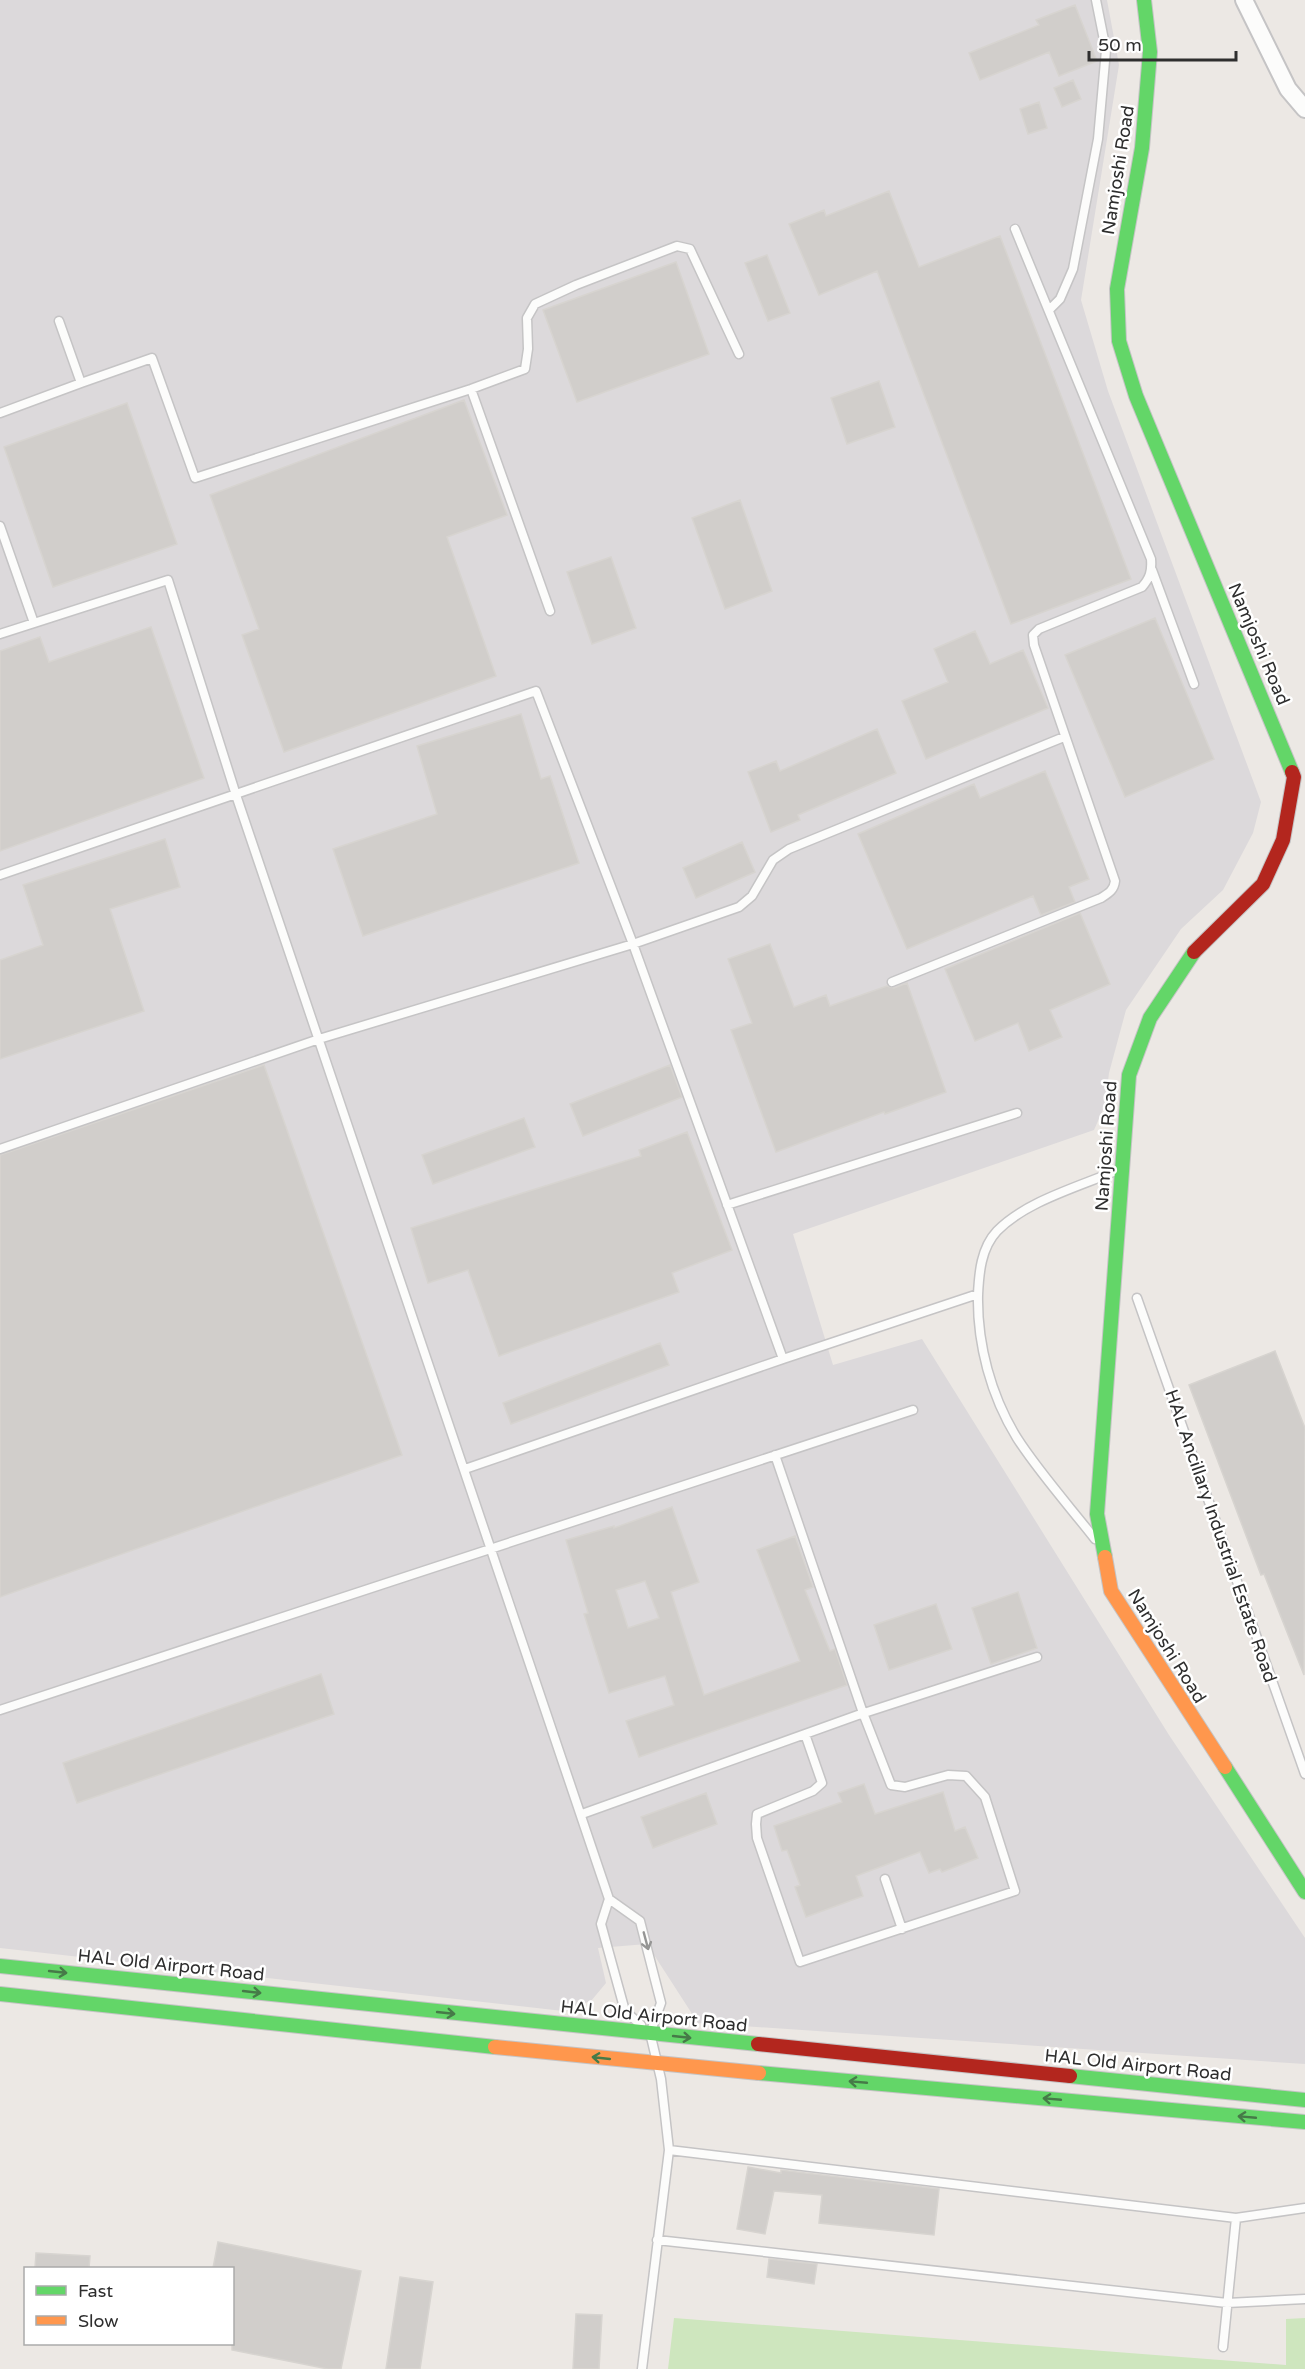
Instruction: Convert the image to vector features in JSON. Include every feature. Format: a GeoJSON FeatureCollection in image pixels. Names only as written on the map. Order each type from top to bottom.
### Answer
{"type":"FeatureCollection","features":[{"type":"Feature","properties":{"kind":"main road","name":"Namjoshi Road"},"geometry":{"type":"LineString","coordinates":[[1144,0],[1150,52],[1142,148],[1117,289],[1119,341],[1136,396],[1294,777],[1283,840],[1263,884],[1197,948],[1150,1018],[1129,1075],[1097,1514],[1111,1591],[1305,1892]]}},
{"type":"Feature","properties":{"kind":"main road","name":"HAL Old Airport Road"},"geometry":{"type":"LineString","coordinates":[[0,1966],[1305,2100]]}},
{"type":"Feature","properties":{"kind":"main road"},"geometry":{"type":"LineString","coordinates":[[0,1994],[658,2064],[1305,2122]]}},
{"type":"Feature","properties":{"kind":"street"},"geometry":{"type":"LineString","coordinates":[[1244,0],[1288,89],[1305,109]]}},
{"type":"Feature","properties":{"kind":"lane"},"geometry":{"type":"LineString","coordinates":[[1049,310],[1060,298],[1073,269],[1098,139],[1106,50],[1096,0]]}},
{"type":"Feature","properties":{"kind":"lane"},"geometry":{"type":"LineString","coordinates":[[1016,229],[1151,559],[1152,570],[1194,684]]}},
{"type":"Feature","properties":{"kind":"lane"},"geometry":{"type":"LineString","coordinates":[[0,413],[152,358],[195,478],[471,389],[525,369],[528,349],[526,318],[535,304],[576,285],[677,246],[690,249],[739,354]]}},
{"type":"Feature","properties":{"kind":"lane"},"geometry":{"type":"LineString","coordinates":[[59,321],[81,383]]}},
{"type":"Feature","properties":{"kind":"lane"},"geometry":{"type":"LineString","coordinates":[[471,389],[550,611]]}},
{"type":"Feature","properties":{"kind":"lane"},"geometry":{"type":"LineString","coordinates":[[0,526],[34,623]]}},
{"type":"Feature","properties":{"kind":"lane"},"geometry":{"type":"LineString","coordinates":[[892,982],[1101,898],[1112,890],[1115,881],[1064,737],[1034,645],[1033,635],[1039,629],[1133,593],[1142,587],[1152,570]]}},
{"type":"Feature","properties":{"kind":"lane"},"geometry":{"type":"LineString","coordinates":[[0,634],[168,580],[236,795],[582,1814],[609,1899],[601,1924],[625,2011],[650,2034],[658,2064],[669,2150],[642,2369]]}},
{"type":"Feature","properties":{"kind":"lane"},"geometry":{"type":"LineString","coordinates":[[0,874],[536,691],[633,944],[783,1359]]}},
{"type":"Feature","properties":{"kind":"lane"},"geometry":{"type":"LineString","coordinates":[[0,1149],[319,1039],[633,944],[739,907],[752,896],[773,860],[789,849],[1064,737]]}},
{"type":"Feature","properties":{"kind":"lane"},"geometry":{"type":"LineString","coordinates":[[728,1205],[1017,1113]]}},
{"type":"Feature","properties":{"kind":"lane"},"geometry":{"type":"LineString","coordinates":[[1102,1549],[1017,1438],[998,1400],[986,1362],[978,1322],[979,1276],[985,1251],[997,1232],[1026,1209],[1124,1168]]}},
{"type":"Feature","properties":{"kind":"lane"},"geometry":{"type":"LineString","coordinates":[[465,1469],[978,1294]]}},
{"type":"Feature","properties":{"kind":"lane","name":"HAL Ancillary Industrial Estate Road"},"geometry":{"type":"LineString","coordinates":[[1137,1298],[1305,1774]]}},
{"type":"Feature","properties":{"kind":"lane"},"geometry":{"type":"LineString","coordinates":[[0,1710],[912,1410]]}},
{"type":"Feature","properties":{"kind":"lane"},"geometry":{"type":"LineString","coordinates":[[775,1455],[863,1713],[891,1785],[905,1787],[948,1775],[966,1776],[985,1797],[1015,1891],[800,1962],[757,1838],[756,1824],[757,1814],[813,1791],[822,1783],[805,1734]]}},
{"type":"Feature","properties":{"kind":"lane"},"geometry":{"type":"LineString","coordinates":[[582,1814],[863,1713],[1037,1657]]}},
{"type":"Feature","properties":{"kind":"lane"},"geometry":{"type":"LineString","coordinates":[[885,1879],[902,1929]]}},
{"type":"Feature","properties":{"kind":"lane"},"geometry":{"type":"LineString","coordinates":[[609,1899],[640,1921],[647,1944],[661,2003],[650,2034]]}},
{"type":"Feature","properties":{"kind":"lane"},"geometry":{"type":"LineString","coordinates":[[669,2150],[1236,2218],[1305,2208]]}},
{"type":"Feature","properties":{"kind":"lane"},"geometry":{"type":"LineString","coordinates":[[1223,2347],[1236,2218]]}},
{"type":"Feature","properties":{"kind":"lane"},"geometry":{"type":"LineString","coordinates":[[657,2240],[1227,2303],[1305,2299]]}},
{"type":"Feature","properties":{"kind":"shaded area"},"geometry":{"type":"Polygon","coordinates":[[[0,0],[1107,0],[1119,65],[1081,300],[1108,391],[1261,802],[1253,833],[1223,890],[1181,929],[1126,1010],[1109,1073],[1105,1105],[1094,1130],[793,1234],[833,1365],[922,1339],[1169,1735],[1305,1938],[1305,2064],[698,2023],[647,1944],[598,1948],[606,1983],[591,2001],[563,2011],[0,1948],[0,0]]]}},
{"type":"Feature","properties":{"kind":"green space"},"geometry":{"type":"Polygon","coordinates":[[[674,2318],[1286,2365],[1286,2319],[1305,2318],[1305,2369],[668,2369],[674,2318]]]}},
{"type":"Feature","properties":{"kind":"building"},"geometry":{"type":"Polygon","coordinates":[[[1075,5],[1097,61],[1059,76],[1049,52],[980,80],[969,53],[1039,25],[1036,20],[1075,5]]]}},
{"type":"Feature","properties":{"kind":"building"},"geometry":{"type":"Polygon","coordinates":[[[1073,80],[1081,99],[1062,107],[1054,88],[1073,80]]]}},
{"type":"Feature","properties":{"kind":"building"},"geometry":{"type":"Polygon","coordinates":[[[1039,102],[1047,128],[1028,134],[1020,109],[1039,102]]]}},
{"type":"Feature","properties":{"kind":"building"},"geometry":{"type":"Polygon","coordinates":[[[889,191],[919,267],[1000,236],[1131,579],[1011,624],[877,271],[819,295],[789,224],[824,210],[826,216],[889,191]]]}},
{"type":"Feature","properties":{"kind":"building"},"geometry":{"type":"Polygon","coordinates":[[[767,255],[790,313],[768,321],[745,263],[767,255]]]}},
{"type":"Feature","properties":{"kind":"building"},"geometry":{"type":"Polygon","coordinates":[[[676,262],[709,354],[577,402],[543,310],[676,262]]]}},
{"type":"Feature","properties":{"kind":"building"},"geometry":{"type":"Polygon","coordinates":[[[879,381],[895,427],[847,444],[831,398],[879,381]]]}},
{"type":"Feature","properties":{"kind":"building"},"geometry":{"type":"Polygon","coordinates":[[[464,400],[507,515],[447,537],[496,676],[284,752],[242,635],[259,629],[210,495],[464,400]]]}},
{"type":"Feature","properties":{"kind":"building"},"geometry":{"type":"Polygon","coordinates":[[[127,403],[177,544],[53,587],[4,447],[127,403]]]}},
{"type":"Feature","properties":{"kind":"building"},"geometry":{"type":"Polygon","coordinates":[[[740,500],[772,591],[725,609],[692,518],[740,500]]]}},
{"type":"Feature","properties":{"kind":"building"},"geometry":{"type":"Polygon","coordinates":[[[611,557],[636,628],[592,644],[567,572],[611,557]]]}},
{"type":"Feature","properties":{"kind":"building"},"geometry":{"type":"Polygon","coordinates":[[[1155,618],[1214,759],[1125,797],[1065,655],[1155,618]]]}},
{"type":"Feature","properties":{"kind":"building"},"geometry":{"type":"Polygon","coordinates":[[[151,627],[204,778],[0,851],[0,651],[40,637],[49,662],[151,627]]]}},
{"type":"Feature","properties":{"kind":"building"},"geometry":{"type":"Polygon","coordinates":[[[975,631],[990,664],[1023,650],[1048,708],[926,759],[902,701],[948,682],[934,649],[975,631]]]}},
{"type":"Feature","properties":{"kind":"building"},"geometry":{"type":"Polygon","coordinates":[[[521,714],[541,779],[550,776],[579,863],[363,936],[333,849],[437,814],[417,746],[521,714]]]}},
{"type":"Feature","properties":{"kind":"building"},"geometry":{"type":"Polygon","coordinates":[[[877,729],[896,773],[798,815],[800,820],[771,832],[748,772],[776,761],[780,771],[877,729]]]}},
{"type":"Feature","properties":{"kind":"building"},"geometry":{"type":"Polygon","coordinates":[[[1045,771],[1089,879],[1069,887],[1075,902],[1041,915],[1033,896],[907,949],[858,834],[974,784],[980,798],[1045,771]]]}},
{"type":"Feature","properties":{"kind":"building"},"geometry":{"type":"Polygon","coordinates":[[[165,839],[180,887],[110,909],[144,1011],[0,1059],[0,960],[43,945],[23,885],[165,839]]]}},
{"type":"Feature","properties":{"kind":"building"},"geometry":{"type":"Polygon","coordinates":[[[742,842],[755,872],[696,898],[683,868],[742,842]]]}},
{"type":"Feature","properties":{"kind":"building"},"geometry":{"type":"Polygon","coordinates":[[[1080,913],[1110,984],[1050,1010],[1062,1037],[1029,1051],[1018,1023],[975,1041],[945,969],[1080,913]]]}},
{"type":"Feature","properties":{"kind":"building"},"geometry":{"type":"Polygon","coordinates":[[[770,944],[794,1007],[826,995],[830,1006],[887,986],[894,988],[907,983],[946,1092],[776,1152],[731,1030],[752,1023],[728,959],[770,944]]]}},
{"type":"Feature","properties":{"kind":"building"},"geometry":{"type":"Polygon","coordinates":[[[264,1065],[402,1455],[0,1597],[0,1155],[264,1065]]]}},
{"type":"Feature","properties":{"kind":"building"},"geometry":{"type":"Polygon","coordinates":[[[670,1065],[682,1097],[583,1136],[570,1104],[670,1065]]]}},
{"type":"Feature","properties":{"kind":"building"},"geometry":{"type":"Polygon","coordinates":[[[524,1118],[535,1147],[433,1184],[422,1155],[524,1118]]]}},
{"type":"Feature","properties":{"kind":"building"},"geometry":{"type":"Polygon","coordinates":[[[687,1132],[732,1250],[672,1273],[679,1292],[499,1356],[468,1270],[428,1283],[411,1228],[641,1156],[639,1150],[687,1132]]]}},
{"type":"Feature","properties":{"kind":"building"},"geometry":{"type":"Polygon","coordinates":[[[660,1343],[669,1365],[511,1424],[503,1403],[660,1343]]]}},
{"type":"Feature","properties":{"kind":"building"},"geometry":{"type":"Polygon","coordinates":[[[1275,1351],[1305,1428],[1304,1675],[1264,1574],[1261,1575],[1189,1385],[1275,1351]]]}},
{"type":"Feature","properties":{"kind":"building"},"geometry":{"type":"Polygon","coordinates":[[[672,1507],[699,1582],[671,1592],[704,1695],[800,1661],[757,1550],[795,1536],[813,1587],[805,1590],[830,1651],[835,1649],[847,1685],[639,1757],[626,1721],[674,1705],[665,1676],[609,1693],[584,1614],[588,1613],[566,1540],[614,1526],[614,1528],[672,1507]],[[645,1581],[616,1590],[628,1628],[659,1618],[645,1581]]]}},
{"type":"Feature","properties":{"kind":"building"},"geometry":{"type":"Polygon","coordinates":[[[1018,1592],[1037,1648],[991,1664],[972,1608],[1018,1592]]]}},
{"type":"Feature","properties":{"kind":"building"},"geometry":{"type":"Polygon","coordinates":[[[936,1604],[952,1649],[889,1670],[874,1625],[936,1604]]]}},
{"type":"Feature","properties":{"kind":"building"},"geometry":{"type":"Polygon","coordinates":[[[321,1674],[334,1714],[77,1803],[63,1763],[321,1674]]]}},
{"type":"Feature","properties":{"kind":"building"},"geometry":{"type":"Polygon","coordinates":[[[864,1784],[875,1814],[943,1792],[955,1831],[965,1827],[978,1858],[942,1872],[940,1869],[929,1873],[920,1852],[856,1876],[863,1896],[806,1917],[795,1887],[800,1885],[787,1850],[782,1851],[774,1826],[842,1802],[838,1793],[864,1784]]]}},
{"type":"Feature","properties":{"kind":"building"},"geometry":{"type":"Polygon","coordinates":[[[706,1793],[717,1824],[653,1848],[641,1817],[706,1793]]]}},
{"type":"Feature","properties":{"kind":"building"},"geometry":{"type":"Polygon","coordinates":[[[748,2167],[781,2173],[781,2170],[939,2189],[934,2235],[819,2223],[822,2195],[774,2191],[765,2234],[737,2229],[748,2167]]]}},
{"type":"Feature","properties":{"kind":"building"},"geometry":{"type":"Polygon","coordinates":[[[218,2242],[361,2271],[341,2369],[328,2369],[232,2350],[232,2345],[234,2345],[234,2267],[213,2267],[218,2242]]]}},
{"type":"Feature","properties":{"kind":"building"},"geometry":{"type":"Polygon","coordinates":[[[36,2253],[90,2256],[89,2267],[35,2267],[36,2253]]]}},
{"type":"Feature","properties":{"kind":"building"},"geometry":{"type":"Polygon","coordinates":[[[769,2259],[817,2264],[814,2284],[767,2277],[769,2259]]]}},
{"type":"Feature","properties":{"kind":"building"},"geometry":{"type":"Polygon","coordinates":[[[400,2277],[433,2282],[420,2369],[386,2369],[400,2277]]]}},
{"type":"Feature","properties":{"kind":"building"},"geometry":{"type":"Polygon","coordinates":[[[576,2314],[602,2315],[599,2369],[573,2369],[576,2314]]]}},
{"type":"Feature","properties":{"kind":"traffic: fast"},"geometry":{"type":"LineString","coordinates":[[1144,0],[1150,52],[1142,148],[1117,289],[1119,341],[1136,396],[1292,772]]}},
{"type":"Feature","properties":{"kind":"traffic: fast"},"geometry":{"type":"LineString","coordinates":[[1105,1557],[1097,1514],[1129,1075],[1150,1018],[1194,952]]}},
{"type":"Feature","properties":{"kind":"traffic: fast"},"geometry":{"type":"LineString","coordinates":[[1225,1767],[1305,1892]]}},
{"type":"Feature","properties":{"kind":"traffic: fast"},"geometry":{"type":"LineString","coordinates":[[0,1966],[758,2044]]}},
{"type":"Feature","properties":{"kind":"traffic: fast"},"geometry":{"type":"LineString","coordinates":[[0,1994],[495,2047]]}},
{"type":"Feature","properties":{"kind":"traffic: fast"},"geometry":{"type":"LineString","coordinates":[[759,2073],[1305,2122]]}},
{"type":"Feature","properties":{"kind":"traffic: fast"},"geometry":{"type":"LineString","coordinates":[[1070,2076],[1305,2100]]}},
{"type":"Feature","properties":{"kind":"traffic: slow"},"geometry":{"type":"LineString","coordinates":[[1105,1557],[1111,1591],[1225,1767]]}},
{"type":"Feature","properties":{"kind":"traffic: slow"},"geometry":{"type":"LineString","coordinates":[[495,2047],[759,2073]]}},
{"type":"Feature","properties":{"kind":"traffic: jam"},"geometry":{"type":"LineString","coordinates":[[1194,952],[1263,884],[1283,840],[1294,777],[1292,772]]}},
{"type":"Feature","properties":{"kind":"traffic: jam"},"geometry":{"type":"LineString","coordinates":[[758,2044],[1070,2076]]}}]}
